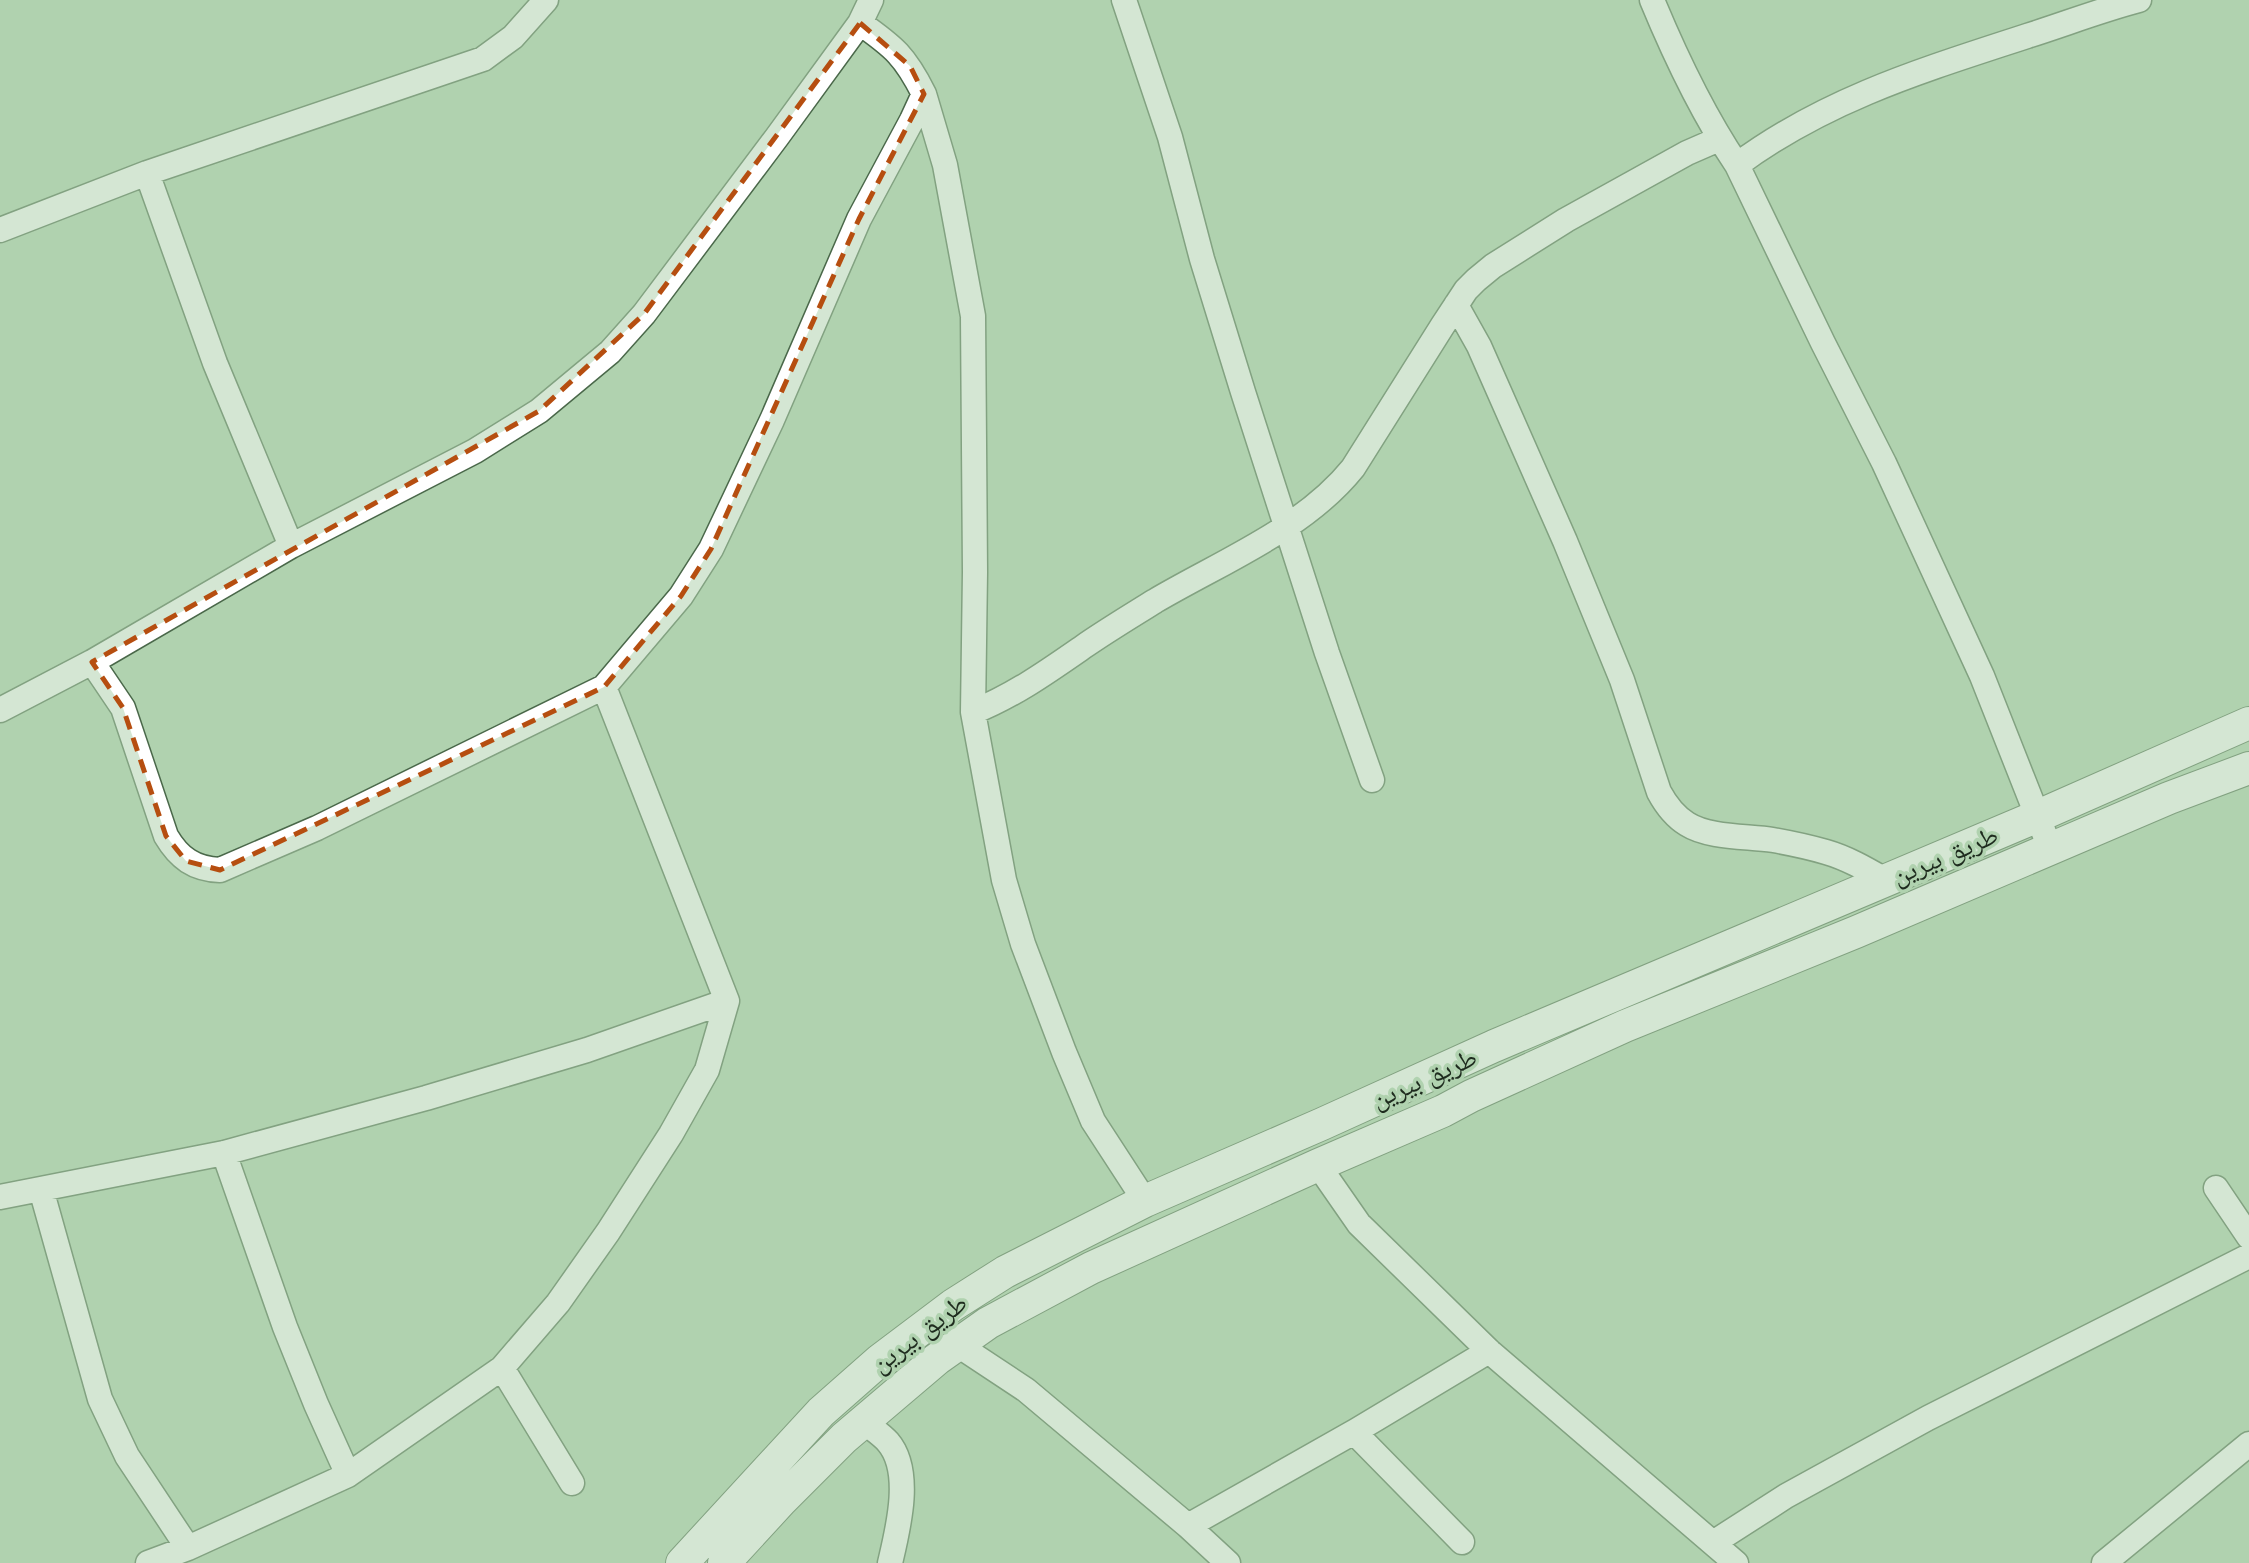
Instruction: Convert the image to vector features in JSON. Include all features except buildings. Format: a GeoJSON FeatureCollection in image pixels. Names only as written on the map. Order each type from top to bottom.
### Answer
{"type":"FeatureCollection","features":[{"type":"Feature","properties":{"kind":"main road","name":"طريق بيرين"},"geometry":{"type":"LineString","coordinates":[[682,1563],[821,1412],[880,1360],[953,1305],[1005,1272],[1145,1201],[1494,1046],[2038,816],[2249,723]]}},
{"type":"Feature","properties":{"kind":"main road","name":"طريق بيرين"},"geometry":{"type":"LineString","coordinates":[[724,1563],[781,1501],[863,1421],[937,1359],[988,1323],[1091,1268],[1443,1111],[1625,1026],[1856,932],[2050,848],[2249,768]]}},
{"type":"Feature","properties":{"kind":"main road"},"geometry":{"type":"LineString","coordinates":[[1494,1046],[1508,1079]]}},
{"type":"Feature","properties":{"kind":"street"},"geometry":{"type":"LineString","coordinates":[[0,230],[147,173],[483,58],[513,37],[545,0]]}},
{"type":"Feature","properties":{"kind":"street"},"geometry":{"type":"LineString","coordinates":[[0,710],[92,662],[291,545],[475,452],[539,411],[610,352],[643,314],[860,23],[871,0]]}},
{"type":"Feature","properties":{"kind":"street"},"geometry":{"type":"LineString","coordinates":[[1124,0],[1170,138],[1202,259],[1286,525],[1372,780]]}},
{"type":"Feature","properties":{"kind":"street"},"geometry":{"type":"LineString","coordinates":[[1652,0],[1676,58],[1719,139],[1737,166],[1822,343],[1884,463],[1982,676],[2050,848]]}},
{"type":"Feature","properties":{"kind":"street"},"geometry":{"type":"LineString","coordinates":[[1737,166],[1768,142],[1814,116],[1876,87],[2090,13],[2139,0]]}},
{"type":"Feature","properties":{"kind":"street"},"geometry":{"type":"LineString","coordinates":[[860,23],[891,45],[910,66],[924,94],[945,165],[973,316],[973,712],[1004,880],[1023,944],[1093,1121],[1145,1201]]}},
{"type":"Feature","properties":{"kind":"street"},"geometry":{"type":"LineString","coordinates":[[92,662],[123,708],[166,836],[174,851],[186,861],[205,869],[220,870],[317,828],[604,687],[681,596],[711,549],[772,420],[859,219],[924,94]]}},
{"type":"Feature","properties":{"kind":"street"},"geometry":{"type":"LineString","coordinates":[[973,712],[1032,683],[1156,601],[1252,548],[1320,502],[1353,468],[1455,305],[1476,280],[1510,255],[1577,214],[1687,153],[1719,139]]}},
{"type":"Feature","properties":{"kind":"street"},"geometry":{"type":"LineString","coordinates":[[147,173],[215,363],[291,545]]}},
{"type":"Feature","properties":{"kind":"street"},"geometry":{"type":"LineString","coordinates":[[1455,305],[1479,346],[1565,541],[1622,680],[1665,803],[1679,819],[1693,827],[1827,852],[1855,863],[1885,880]]}},
{"type":"Feature","properties":{"kind":"street"},"geometry":{"type":"LineString","coordinates":[[148,1563],[188,1549],[348,1475],[502,1368],[558,1303],[608,1231],[671,1134],[706,1070],[727,1001],[604,687]]}},
{"type":"Feature","properties":{"kind":"street"},"geometry":{"type":"LineString","coordinates":[[0,1197],[225,1153],[426,1098],[587,1050],[727,1001]]}},
{"type":"Feature","properties":{"kind":"street"},"geometry":{"type":"LineString","coordinates":[[225,1153],[285,1327],[348,1475]]}},
{"type":"Feature","properties":{"kind":"street"},"geometry":{"type":"LineString","coordinates":[[1318,1165],[1359,1224],[1489,1351],[1736,1563]]}},
{"type":"Feature","properties":{"kind":"street"},"geometry":{"type":"LineString","coordinates":[[2216,1188],[2249,1237]]}},
{"type":"Feature","properties":{"kind":"street"},"geometry":{"type":"LineString","coordinates":[[41,1189],[100,1399],[127,1456],[188,1549]]}},
{"type":"Feature","properties":{"kind":"street"},"geometry":{"type":"LineString","coordinates":[[1713,1544],[1786,1496],[1928,1418],[2249,1256]]}},
{"type":"Feature","properties":{"kind":"street"},"geometry":{"type":"LineString","coordinates":[[958,1345],[1026,1390],[1228,1563]]}},
{"type":"Feature","properties":{"kind":"street"},"geometry":{"type":"LineString","coordinates":[[1188,1526],[1354,1432],[1489,1351]]}},
{"type":"Feature","properties":{"kind":"street"},"geometry":{"type":"LineString","coordinates":[[502,1368],[572,1483]]}},
{"type":"Feature","properties":{"kind":"street"},"geometry":{"type":"LineString","coordinates":[[863,1421],[888,1441],[900,1467],[900,1511],[890,1563]]}},
{"type":"Feature","properties":{"kind":"street"},"geometry":{"type":"LineString","coordinates":[[1354,1432],[1462,1542]]}},
{"type":"Feature","properties":{"kind":"street"},"geometry":{"type":"LineString","coordinates":[[2104,1563],[2249,1444]]}},
{"type":"Feature","properties":{"kind":"highlighted area"},"geometry":{"type":"Polygon","coordinates":[[[860,23],[910,66],[924,94],[859,219],[711,549],[681,596],[604,687],[220,870],[186,861],[166,836],[123,708],[92,662],[539,411],[644,314],[860,23]]]}}]}
